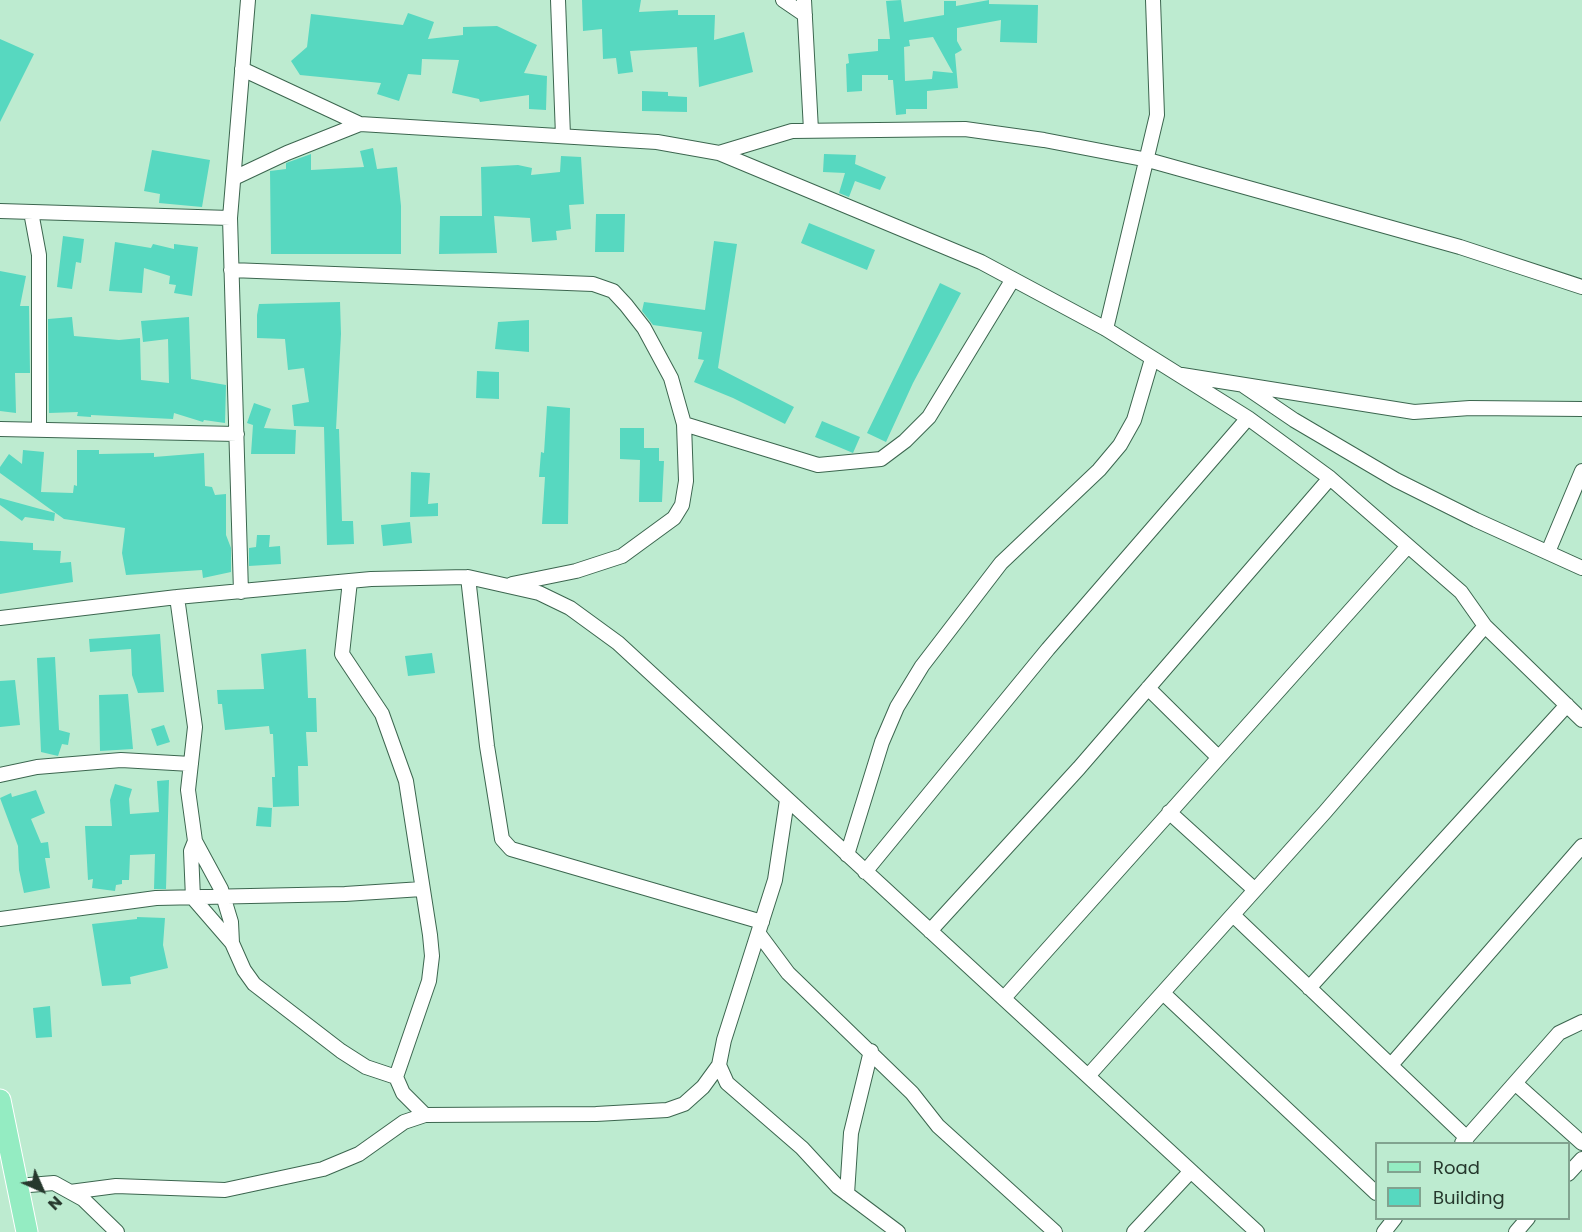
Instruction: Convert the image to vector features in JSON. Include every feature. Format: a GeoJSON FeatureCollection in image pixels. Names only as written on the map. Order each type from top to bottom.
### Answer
{"type":"FeatureCollection","features":[{"type":"Feature","properties":{"kind":"main road"},"geometry":{"type":"LineString","coordinates":[[0,1100],[6,1162],[17,1186],[27,1232]]}},
{"type":"Feature","properties":{"kind":"street"},"geometry":{"type":"LineString","coordinates":[[241,592],[230,218],[248,0]]}},
{"type":"Feature","properties":{"kind":"street"},"geometry":{"type":"LineString","coordinates":[[558,0],[563,136]]}},
{"type":"Feature","properties":{"kind":"street"},"geometry":{"type":"LineString","coordinates":[[783,0],[805,15]]}},
{"type":"Feature","properties":{"kind":"street"},"geometry":{"type":"LineString","coordinates":[[804,0],[811,130]]}},
{"type":"Feature","properties":{"kind":"street"},"geometry":{"type":"LineString","coordinates":[[1106,329],[1157,115],[1153,0]]}},
{"type":"Feature","properties":{"kind":"street"},"geometry":{"type":"LineString","coordinates":[[242,69],[360,124],[657,142],[719,153],[981,262],[1106,329],[1248,418],[1330,478],[1461,592],[1485,626],[1582,720]]}},
{"type":"Feature","properties":{"kind":"street"},"geometry":{"type":"LineString","coordinates":[[234,178],[287,153],[360,124]]}},
{"type":"Feature","properties":{"kind":"street"},"geometry":{"type":"LineString","coordinates":[[719,153],[792,131],[811,130],[965,129],[1044,140],[1148,160],[1460,247],[1582,287]]}},
{"type":"Feature","properties":{"kind":"street"},"geometry":{"type":"LineString","coordinates":[[0,211],[230,218]]}},
{"type":"Feature","properties":{"kind":"street"},"geometry":{"type":"LineString","coordinates":[[31,212],[40,265],[39,430]]}},
{"type":"Feature","properties":{"kind":"street"},"geometry":{"type":"LineString","coordinates":[[231,270],[593,284],[613,291],[644,328],[666,368],[684,424],[686,481],[682,505],[674,518],[622,556],[576,571],[510,584]]}},
{"type":"Feature","properties":{"kind":"street"},"geometry":{"type":"LineString","coordinates":[[684,424],[818,465],[881,459],[905,441],[928,417],[1013,279]]}},
{"type":"Feature","properties":{"kind":"street"},"geometry":{"type":"LineString","coordinates":[[847,855],[882,742],[897,708],[922,666],[1001,563],[1099,470],[1120,445],[1134,420],[1152,359]]}},
{"type":"Feature","properties":{"kind":"street"},"geometry":{"type":"LineString","coordinates":[[1177,374],[1413,412],[1470,408],[1582,409]]}},
{"type":"Feature","properties":{"kind":"street"},"geometry":{"type":"LineString","coordinates":[[1239,384],[1294,420],[1396,480],[1582,567]]}},
{"type":"Feature","properties":{"kind":"street"},"geometry":{"type":"LineString","coordinates":[[865,872],[1048,649],[1248,418]]}},
{"type":"Feature","properties":{"kind":"street"},"geometry":{"type":"LineString","coordinates":[[0,429],[237,434]]}},
{"type":"Feature","properties":{"kind":"street"},"geometry":{"type":"LineString","coordinates":[[1548,552],[1582,471]]}},
{"type":"Feature","properties":{"kind":"street"},"geometry":{"type":"LineString","coordinates":[[930,931],[1148,688],[1330,478]]}},
{"type":"Feature","properties":{"kind":"street"},"geometry":{"type":"LineString","coordinates":[[1004,998],[1408,546]]}},
{"type":"Feature","properties":{"kind":"street"},"geometry":{"type":"LineString","coordinates":[[468,577],[489,758],[502,838],[511,849],[760,928],[794,980],[871,1051],[912,1093],[938,1126],[1055,1232]]}},
{"type":"Feature","properties":{"kind":"street"},"geometry":{"type":"LineString","coordinates":[[0,618],[177,597],[350,581],[468,577],[510,584],[539,593],[570,608],[618,643],[1257,1232]]}},
{"type":"Feature","properties":{"kind":"street"},"geometry":{"type":"LineString","coordinates":[[350,581],[342,654],[382,714],[406,781],[432,956],[429,981],[396,1077],[403,1093],[425,1115]]}},
{"type":"Feature","properties":{"kind":"street"},"geometry":{"type":"LineString","coordinates":[[177,597],[195,727],[188,790],[195,841],[223,896],[231,922],[232,943]]}},
{"type":"Feature","properties":{"kind":"street"},"geometry":{"type":"LineString","coordinates":[[1088,1076],[1233,915],[1485,626]]}},
{"type":"Feature","properties":{"kind":"street"},"geometry":{"type":"LineString","coordinates":[[1148,688],[1218,757]]}},
{"type":"Feature","properties":{"kind":"street"},"geometry":{"type":"LineString","coordinates":[[1309,987],[1567,705]]}},
{"type":"Feature","properties":{"kind":"street"},"geometry":{"type":"LineString","coordinates":[[0,775],[37,767],[121,760],[191,764]]}},
{"type":"Feature","properties":{"kind":"street"},"geometry":{"type":"LineString","coordinates":[[70,1192],[116,1186],[225,1190],[312,1171],[359,1155],[404,1122],[425,1115],[596,1114],[667,1110],[684,1104],[703,1087],[719,1065],[724,1040],[776,880],[787,800]]}},
{"type":"Feature","properties":{"kind":"street"},"geometry":{"type":"LineString","coordinates":[[1169,812],[1255,890]]}},
{"type":"Feature","properties":{"kind":"street"},"geometry":{"type":"LineString","coordinates":[[195,841],[191,851],[193,898],[232,943],[244,970],[254,984],[341,1051],[366,1067],[396,1077]]}},
{"type":"Feature","properties":{"kind":"street"},"geometry":{"type":"LineString","coordinates":[[1391,1065],[1582,846]]}},
{"type":"Feature","properties":{"kind":"street"},"geometry":{"type":"LineString","coordinates":[[0,919],[156,898],[345,894],[422,889]]}},
{"type":"Feature","properties":{"kind":"street"},"geometry":{"type":"LineString","coordinates":[[1233,915],[1391,1065],[1464,1141],[1559,1033],[1581,1024]]}},
{"type":"Feature","properties":{"kind":"street"},"geometry":{"type":"LineString","coordinates":[[1163,993],[1375,1191]]}},
{"type":"Feature","properties":{"kind":"street"},"geometry":{"type":"LineString","coordinates":[[847,1194],[851,1132],[871,1051]]}},
{"type":"Feature","properties":{"kind":"street"},"geometry":{"type":"LineString","coordinates":[[719,1065],[727,1083],[802,1148],[847,1194],[898,1232]]}},
{"type":"Feature","properties":{"kind":"street"},"geometry":{"type":"LineString","coordinates":[[1515,1083],[1582,1143]]}},
{"type":"Feature","properties":{"kind":"street"},"geometry":{"type":"LineString","coordinates":[[1570,1173],[1582,1159]]}},
{"type":"Feature","properties":{"kind":"street"},"geometry":{"type":"LineString","coordinates":[[1134,1232],[1191,1171]]}},
{"type":"Feature","properties":{"kind":"street"},"geometry":{"type":"LineString","coordinates":[[17,1186],[54,1183],[83,1199],[117,1232]]}},
{"type":"Feature","properties":{"kind":"street"},"geometry":{"type":"LineString","coordinates":[[1384,1232],[1393,1220]]}},
{"type":"Feature","properties":{"kind":"street"},"geometry":{"type":"LineString","coordinates":[[1516,1232],[1526,1220]]}},
{"type":"Feature","properties":{"kind":"building"},"geometry":{"type":"Polygon","coordinates":[[[582,0],[641,0],[639,12],[678,10],[678,15],[715,15],[714,40],[744,32],[753,72],[699,87],[697,47],[630,51],[633,72],[618,74],[616,58],[603,59],[602,29],[583,31],[582,0]]]}},
{"type":"Feature","properties":{"kind":"building"},"geometry":{"type":"Polygon","coordinates":[[[901,0],[904,22],[944,15],[944,1],[956,1],[956,6],[989,0],[989,4],[1038,5],[1037,43],[1000,42],[1001,20],[957,28],[957,41],[962,50],[955,54],[958,88],[927,91],[927,109],[906,109],[906,114],[896,115],[893,80],[888,80],[888,75],[862,75],[862,91],[847,92],[848,54],[878,51],[878,39],[890,39],[886,1],[901,0]],[[933,37],[909,40],[910,46],[904,47],[905,81],[932,79],[933,71],[953,73],[933,37]]]}},
{"type":"Feature","properties":{"kind":"building"},"geometry":{"type":"Polygon","coordinates":[[[408,13],[434,22],[428,39],[463,35],[463,27],[497,26],[537,45],[524,73],[547,76],[546,110],[529,109],[529,95],[480,102],[479,99],[452,93],[459,60],[422,59],[421,75],[408,74],[399,101],[377,94],[381,83],[300,75],[291,61],[307,47],[311,14],[403,25],[408,13]]]}},
{"type":"Feature","properties":{"kind":"building"},"geometry":{"type":"Polygon","coordinates":[[[0,39],[34,54],[0,122],[0,39]]]}},
{"type":"Feature","properties":{"kind":"building"},"geometry":{"type":"Polygon","coordinates":[[[642,91],[668,92],[668,96],[687,97],[687,112],[642,111],[642,91]]]}},
{"type":"Feature","properties":{"kind":"building"},"geometry":{"type":"Polygon","coordinates":[[[373,148],[377,169],[397,167],[401,206],[401,254],[271,254],[270,171],[286,169],[286,163],[311,154],[311,170],[364,167],[360,151],[373,148]]]}},
{"type":"Feature","properties":{"kind":"building"},"geometry":{"type":"Polygon","coordinates":[[[152,150],[210,160],[202,207],[159,203],[160,194],[144,191],[152,150]]]}},
{"type":"Feature","properties":{"kind":"building"},"geometry":{"type":"Polygon","coordinates":[[[824,154],[856,155],[855,164],[886,177],[880,190],[855,181],[849,197],[839,193],[845,173],[823,172],[824,154]]]}},
{"type":"Feature","properties":{"kind":"building"},"geometry":{"type":"Polygon","coordinates":[[[561,156],[581,157],[584,204],[569,205],[571,229],[556,231],[557,240],[532,242],[530,218],[494,216],[497,253],[439,254],[440,216],[482,216],[481,167],[518,165],[532,168],[531,175],[560,172],[561,156]]]}},
{"type":"Feature","properties":{"kind":"building"},"geometry":{"type":"Polygon","coordinates":[[[596,214],[625,214],[624,252],[595,252],[596,214]]]}},
{"type":"Feature","properties":{"kind":"building"},"geometry":{"type":"Polygon","coordinates":[[[809,223],[875,250],[867,270],[801,243],[809,223]]]}},
{"type":"Feature","properties":{"kind":"building"},"geometry":{"type":"Polygon","coordinates":[[[63,236],[84,239],[81,263],[76,262],[72,289],[57,287],[63,236]]]}},
{"type":"Feature","properties":{"kind":"building"},"geometry":{"type":"Polygon","coordinates":[[[714,241],[737,244],[718,368],[794,407],[785,424],[733,398],[694,382],[704,360],[698,359],[702,332],[653,325],[642,311],[644,302],[705,310],[714,241]]]}},
{"type":"Feature","properties":{"kind":"building"},"geometry":{"type":"Polygon","coordinates":[[[115,242],[151,248],[153,244],[174,249],[174,244],[198,247],[192,296],[174,293],[176,285],[169,284],[170,276],[144,268],[142,293],[109,291],[115,242]]]}},
{"type":"Feature","properties":{"kind":"building"},"geometry":{"type":"Polygon","coordinates":[[[0,271],[26,276],[20,306],[29,306],[30,373],[15,373],[16,413],[0,411],[0,271]]]}},
{"type":"Feature","properties":{"kind":"building"},"geometry":{"type":"Polygon","coordinates":[[[940,283],[961,293],[913,383],[886,442],[867,433],[940,283]]]}},
{"type":"Feature","properties":{"kind":"building"},"geometry":{"type":"Polygon","coordinates":[[[340,302],[341,334],[336,429],[339,429],[342,521],[353,521],[354,544],[327,545],[324,427],[294,426],[292,405],[309,402],[304,368],[288,370],[285,339],[257,338],[257,315],[259,304],[340,302]]]}},
{"type":"Feature","properties":{"kind":"building"},"geometry":{"type":"Polygon","coordinates":[[[72,317],[74,336],[119,340],[140,338],[141,380],[169,383],[168,339],[143,342],[141,321],[189,317],[191,379],[226,385],[225,423],[204,420],[203,422],[174,413],[173,419],[77,416],[78,412],[49,413],[48,319],[72,317]]]}},
{"type":"Feature","properties":{"kind":"building"},"geometry":{"type":"Polygon","coordinates":[[[529,320],[529,352],[495,349],[498,322],[529,320]]]}},
{"type":"Feature","properties":{"kind":"building"},"geometry":{"type":"Polygon","coordinates":[[[477,371],[499,372],[499,399],[476,398],[477,371]]]}},
{"type":"Feature","properties":{"kind":"building"},"geometry":{"type":"Polygon","coordinates":[[[254,403],[271,409],[264,428],[296,430],[295,454],[251,454],[253,425],[247,423],[254,403]]]}},
{"type":"Feature","properties":{"kind":"building"},"geometry":{"type":"Polygon","coordinates":[[[547,406],[570,408],[568,524],[542,524],[545,477],[539,477],[541,452],[544,453],[547,406]]]}},
{"type":"Feature","properties":{"kind":"building"},"geometry":{"type":"Polygon","coordinates":[[[822,421],[860,437],[853,453],[815,437],[822,421]]]}},
{"type":"Feature","properties":{"kind":"building"},"geometry":{"type":"Polygon","coordinates":[[[620,428],[644,428],[644,448],[659,448],[659,461],[664,461],[662,502],[639,502],[640,460],[620,459],[620,428]]]}},
{"type":"Feature","properties":{"kind":"building"},"geometry":{"type":"Polygon","coordinates":[[[23,450],[44,452],[41,492],[73,493],[74,485],[77,486],[77,450],[99,450],[99,454],[154,453],[154,457],[204,453],[205,486],[212,487],[215,495],[226,494],[226,535],[231,548],[231,572],[203,578],[202,570],[126,575],[122,553],[125,528],[64,519],[0,473],[0,467],[9,454],[22,464],[23,450]]]}},
{"type":"Feature","properties":{"kind":"building"},"geometry":{"type":"Polygon","coordinates":[[[411,472],[430,473],[428,504],[438,503],[438,516],[410,517],[411,472]]]}},
{"type":"Feature","properties":{"kind":"building"},"geometry":{"type":"Polygon","coordinates":[[[0,498],[55,513],[54,521],[25,517],[22,521],[0,505],[0,498]]]}},
{"type":"Feature","properties":{"kind":"building"},"geometry":{"type":"Polygon","coordinates":[[[410,522],[412,543],[383,546],[381,525],[410,522]]]}},
{"type":"Feature","properties":{"kind":"building"},"geometry":{"type":"Polygon","coordinates":[[[257,535],[270,535],[269,547],[280,546],[281,564],[249,566],[249,548],[256,547],[257,535]]]}},
{"type":"Feature","properties":{"kind":"building"},"geometry":{"type":"Polygon","coordinates":[[[0,541],[33,543],[33,550],[61,551],[60,563],[71,562],[73,582],[0,594],[0,541]]]}},
{"type":"Feature","properties":{"kind":"building"},"geometry":{"type":"Polygon","coordinates":[[[160,634],[164,692],[138,693],[132,675],[131,649],[90,652],[89,639],[160,634]]]}},
{"type":"Feature","properties":{"kind":"building"},"geometry":{"type":"Polygon","coordinates":[[[306,649],[308,698],[316,698],[317,732],[306,732],[308,766],[298,766],[299,806],[273,807],[272,777],[275,777],[273,734],[270,734],[269,726],[225,730],[222,704],[218,704],[217,690],[264,689],[261,654],[306,649]]]}},
{"type":"Feature","properties":{"kind":"building"},"geometry":{"type":"Polygon","coordinates":[[[432,653],[435,673],[408,676],[405,656],[432,653]]]}},
{"type":"Feature","properties":{"kind":"building"},"geometry":{"type":"Polygon","coordinates":[[[55,657],[59,730],[70,733],[68,745],[62,744],[58,756],[41,752],[37,658],[55,657]]]}},
{"type":"Feature","properties":{"kind":"building"},"geometry":{"type":"Polygon","coordinates":[[[15,680],[20,725],[0,727],[0,681],[15,680]]]}},
{"type":"Feature","properties":{"kind":"building"},"geometry":{"type":"Polygon","coordinates":[[[128,694],[133,749],[100,751],[99,695],[128,694]]]}},
{"type":"Feature","properties":{"kind":"building"},"geometry":{"type":"Polygon","coordinates":[[[164,725],[170,742],[157,746],[151,729],[164,725]]]}},
{"type":"Feature","properties":{"kind":"building"},"geometry":{"type":"Polygon","coordinates":[[[169,780],[166,889],[154,889],[155,854],[130,855],[129,880],[122,880],[122,884],[116,885],[115,891],[92,888],[93,879],[88,880],[85,826],[112,826],[110,800],[115,784],[132,789],[129,799],[130,814],[159,812],[157,781],[169,780]]]}},
{"type":"Feature","properties":{"kind":"building"},"geometry":{"type":"Polygon","coordinates":[[[36,790],[45,813],[31,819],[41,843],[48,842],[50,858],[45,858],[50,888],[24,893],[19,870],[18,846],[0,798],[11,793],[12,797],[36,790]]]}},
{"type":"Feature","properties":{"kind":"building"},"geometry":{"type":"Polygon","coordinates":[[[258,807],[272,808],[271,827],[256,826],[258,807]]]}},
{"type":"Feature","properties":{"kind":"building"},"geometry":{"type":"Polygon","coordinates":[[[137,917],[165,918],[163,945],[168,968],[130,977],[131,984],[102,986],[92,924],[137,919],[137,917]]]}},
{"type":"Feature","properties":{"kind":"building"},"geometry":{"type":"Polygon","coordinates":[[[50,1006],[52,1037],[36,1038],[33,1008],[50,1006]]]}}]}
